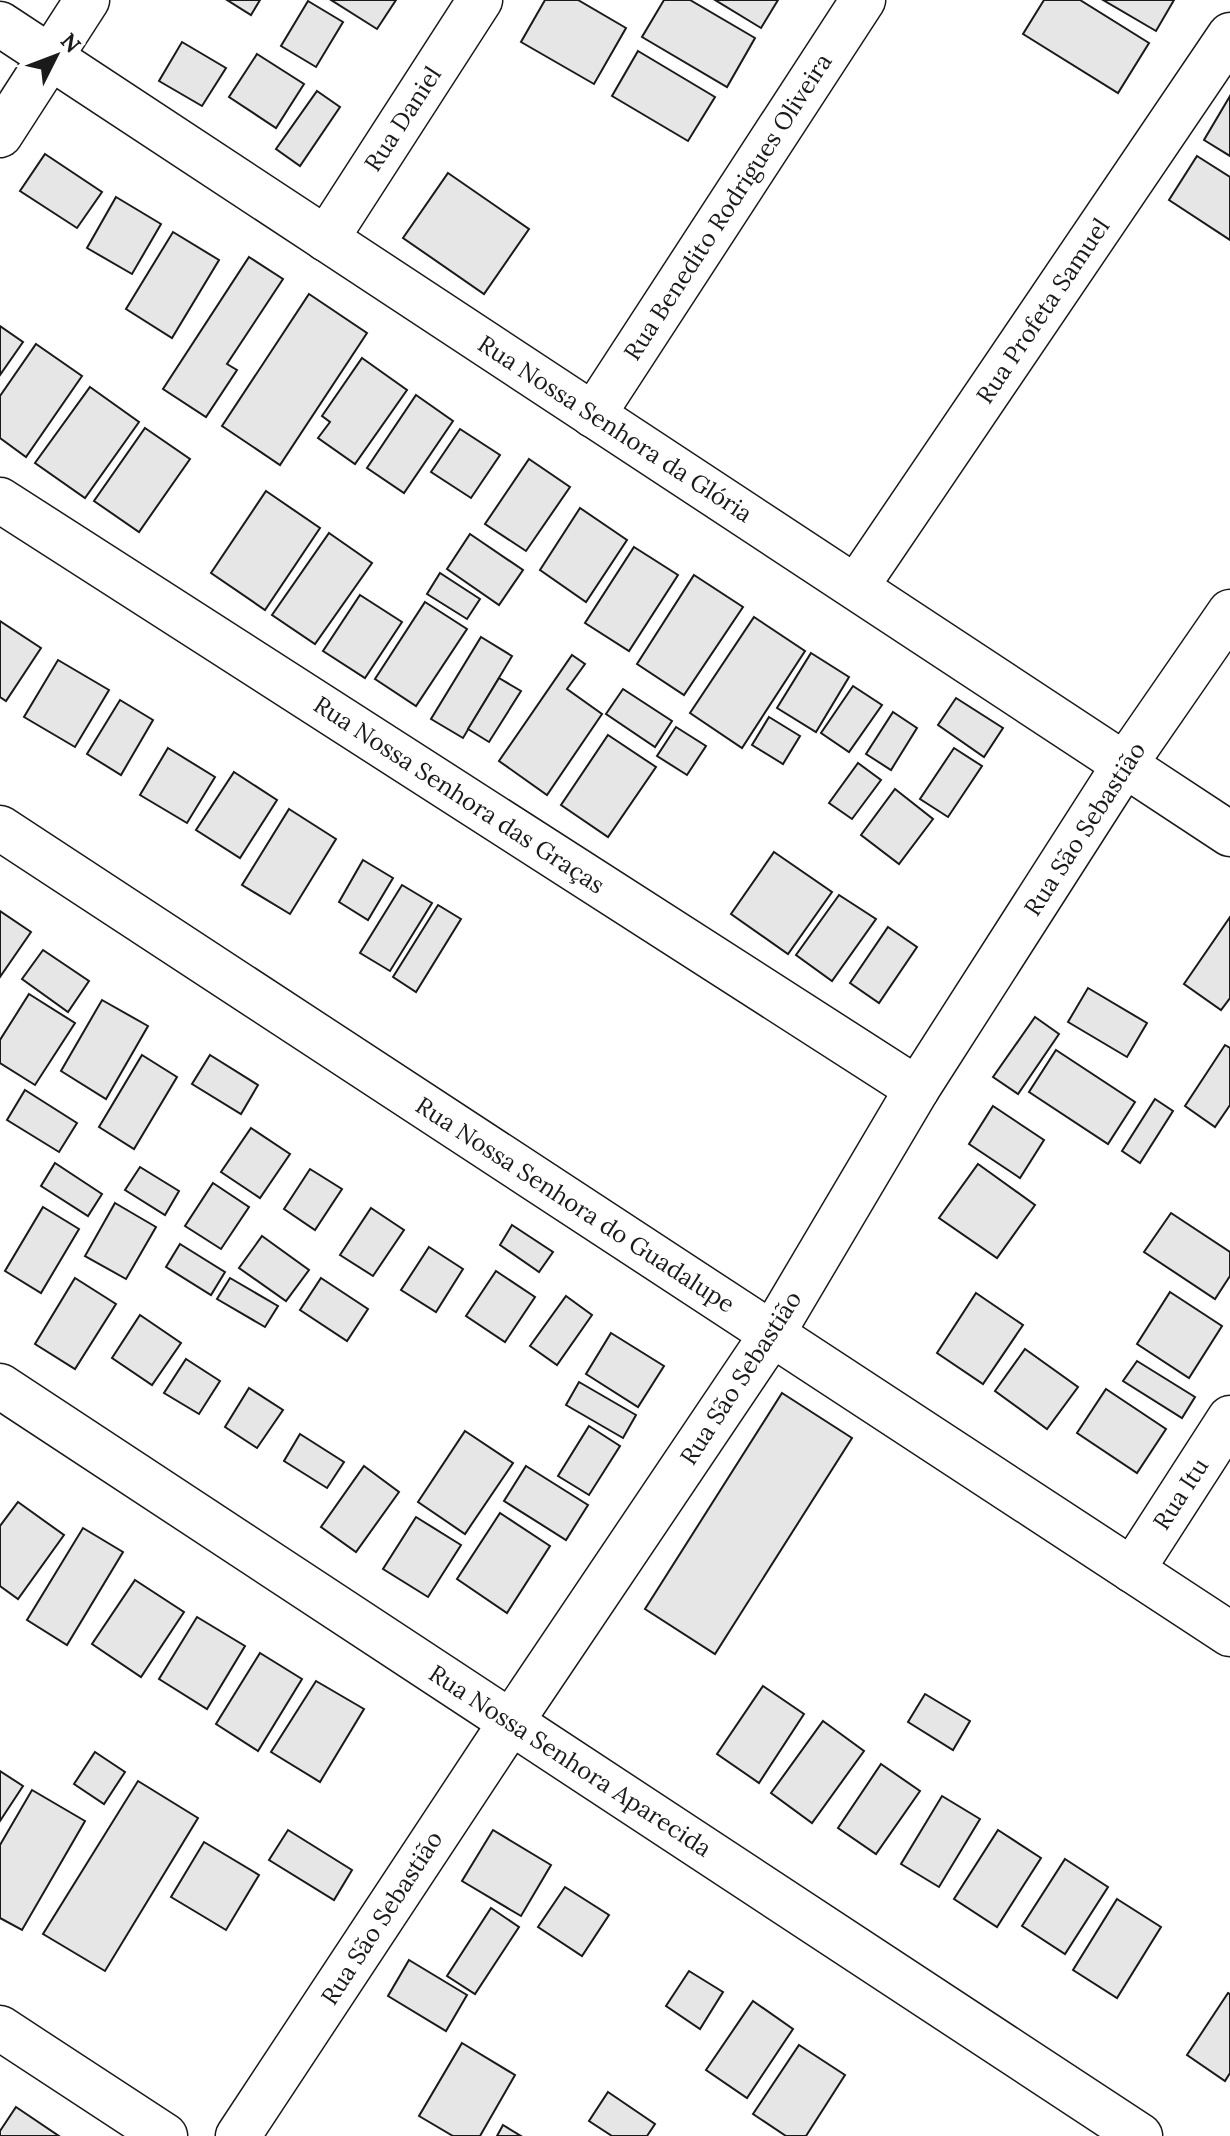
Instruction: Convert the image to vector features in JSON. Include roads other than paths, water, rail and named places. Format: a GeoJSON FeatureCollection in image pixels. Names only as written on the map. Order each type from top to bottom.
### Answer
{"type":"FeatureCollection","features":[{"type":"Feature","properties":{"kind":"street"},"geometry":{"type":"LineString","coordinates":[[0,135],[87,0]]}},
{"type":"Feature","properties":{"kind":"street","name":"Rua Daniel"},"geometry":{"type":"LineString","coordinates":[[326,239],[480,0]]}},
{"type":"Feature","properties":{"kind":"street","name":"Rua Benedito Rodrigues Oliveira"},"geometry":{"type":"LineString","coordinates":[[593,415],[863,0]]}},
{"type":"Feature","properties":{"kind":"street","name":"Rua Nossa Senhora da Glória"},"geometry":{"type":"LineString","coordinates":[[0,24],[1230,834]]}},
{"type":"Feature","properties":{"kind":"street","name":"Rua Profeta Samuel"},"geometry":{"type":"LineString","coordinates":[[856,587],[1230,35]]}},
{"type":"Feature","properties":{"kind":"street","name":"Rua Nossa Senhora das Graças"},"geometry":{"type":"LineString","coordinates":[[0,500],[917,1089]]}},
{"type":"Feature","properties":{"kind":"street","name":"Rua São Sebastião"},"geometry":{"type":"LineString","coordinates":[[238,2136],[772,1334],[917,1089],[1125,764],[1230,612]]}},
{"type":"Feature","properties":{"kind":"street","name":"Rua Nossa Senhora do Guadalupe"},"geometry":{"type":"LineString","coordinates":[[0,828],[1230,1634]]}},
{"type":"Feature","properties":{"kind":"street","name":"Rua Nossa Senhora Aparecida"},"geometry":{"type":"LineString","coordinates":[[0,1386],[1140,2136]]}},
{"type":"Feature","properties":{"kind":"street","name":"Rua Itu"},"geometry":{"type":"LineString","coordinates":[[1132,1570],[1230,1418]]}},
{"type":"Feature","properties":{"kind":"street"},"geometry":{"type":"LineString","coordinates":[[0,2028],[165,2136]]}}]}
